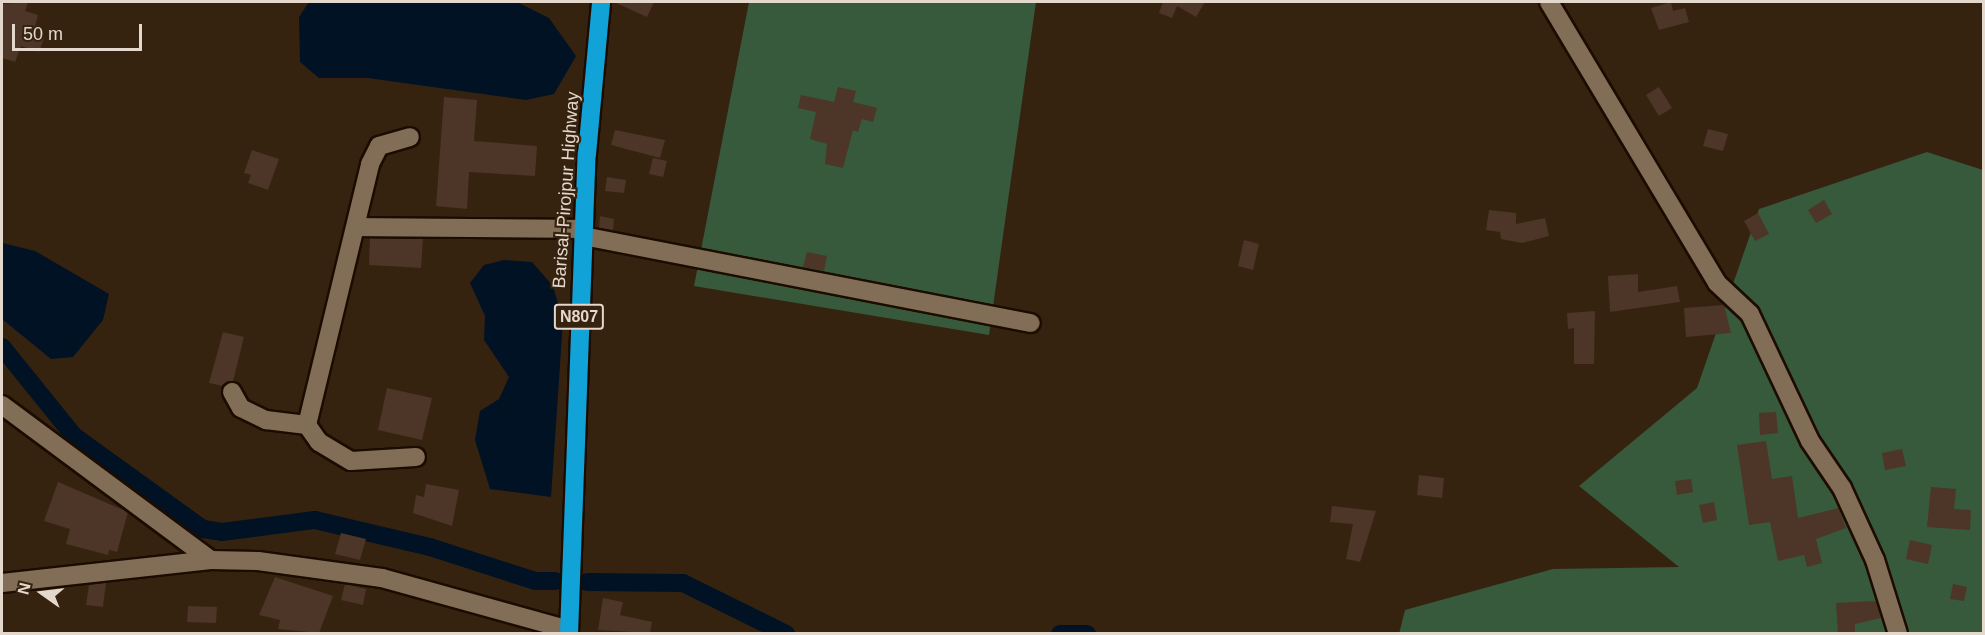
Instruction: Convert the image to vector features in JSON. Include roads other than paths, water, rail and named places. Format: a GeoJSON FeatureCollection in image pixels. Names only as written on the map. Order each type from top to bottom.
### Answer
{"type":"FeatureCollection","features":[{"type":"Feature","properties":{"kind":"highway","name":"Barisal-Pirojpur Highway"},"geometry":{"type":"LineString","coordinates":[[569,632],[583,233],[601,2]]}},
{"type":"Feature","properties":{"kind":"street"},"geometry":{"type":"LineString","coordinates":[[1549,2],[1717,283],[1750,314],[1810,441],[1852,509],[1875,560],[1898,633]]}},
{"type":"Feature","properties":{"kind":"street"},"geometry":{"type":"LineString","coordinates":[[306,425],[358,227],[370,164],[379,146],[410,137]]}},
{"type":"Feature","properties":{"kind":"street"},"geometry":{"type":"LineString","coordinates":[[358,227],[583,233],[1031,323]]}},
{"type":"Feature","properties":{"kind":"street"},"geometry":{"type":"LineString","coordinates":[[232,392],[241,408],[266,420],[306,425],[319,442],[351,461],[416,457]]}},
{"type":"Feature","properties":{"kind":"street"},"geometry":{"type":"LineString","coordinates":[[2,405],[211,560]]}},
{"type":"Feature","properties":{"kind":"street"},"geometry":{"type":"LineString","coordinates":[[2,582],[211,560],[308,565],[382,578],[569,632]]}},
{"type":"Feature","properties":{"kind":"water"},"geometry":{"type":"Polygon","coordinates":[[[309,2],[517,2],[549,18],[576,56],[554,94],[526,100],[368,78],[319,78],[300,62],[299,17],[309,2]]]}},
{"type":"Feature","properties":{"kind":"water"},"geometry":{"type":"Polygon","coordinates":[[[3,243],[35,251],[109,294],[103,320],[73,357],[51,359],[2,319],[3,243]]]}},
{"type":"Feature","properties":{"kind":"water"},"geometry":{"type":"Polygon","coordinates":[[[504,260],[532,262],[553,286],[563,321],[551,497],[490,489],[475,440],[480,411],[499,399],[509,377],[484,340],[485,316],[470,283],[484,265],[504,260]]]}},
{"type":"Feature","properties":{"kind":"waterway"},"geometry":{"type":"LineString","coordinates":[[2,347],[74,436],[203,529],[222,532],[315,520],[430,547],[535,581],[555,581]]}},
{"type":"Feature","properties":{"kind":"waterway"},"geometry":{"type":"LineString","coordinates":[[587,582],[683,583],[786,634]]}},
{"type":"Feature","properties":{"kind":"waterway"},"geometry":{"type":"LineString","coordinates":[[1060,634],[1087,634]]}}]}
